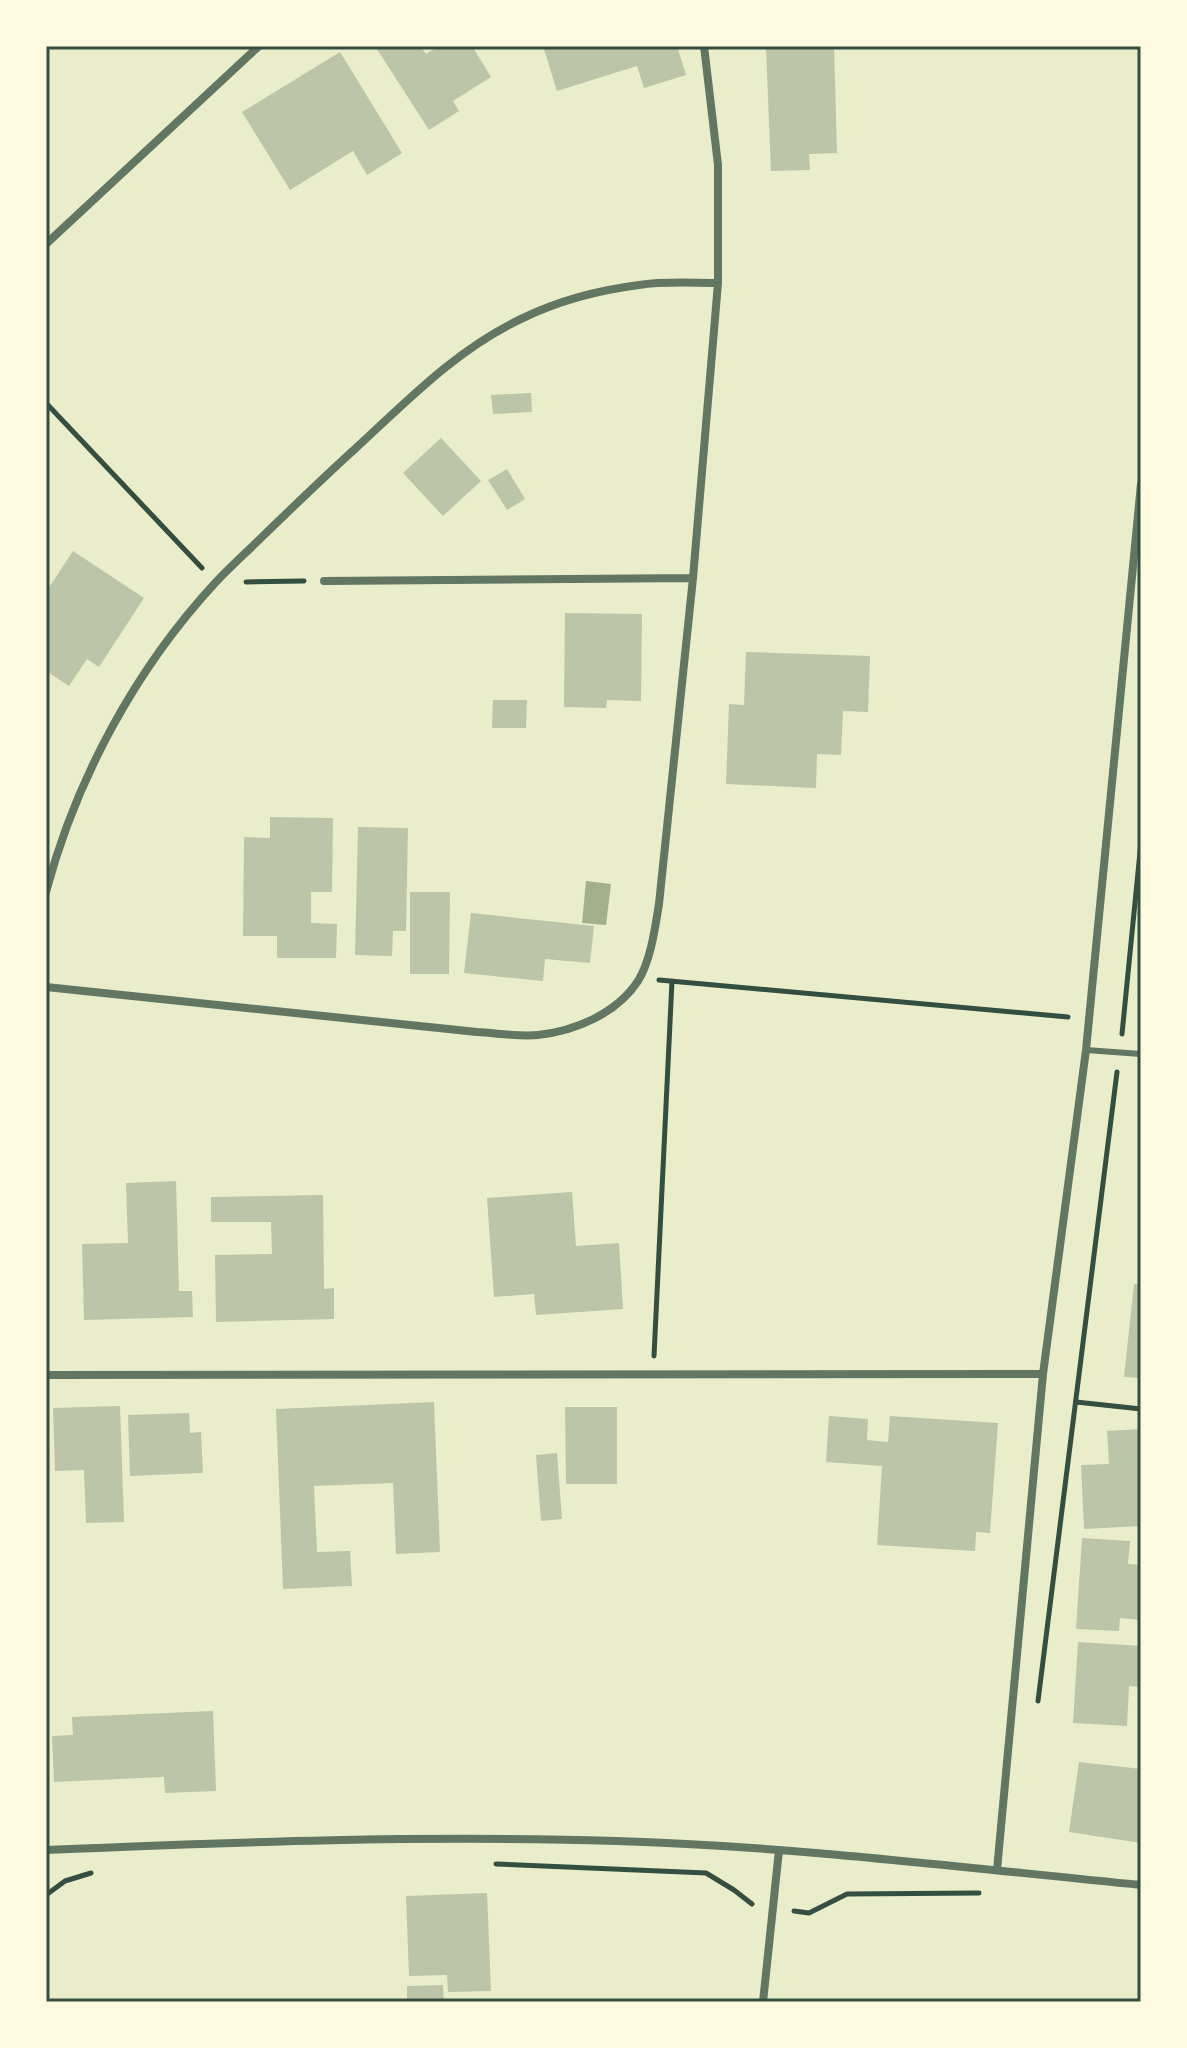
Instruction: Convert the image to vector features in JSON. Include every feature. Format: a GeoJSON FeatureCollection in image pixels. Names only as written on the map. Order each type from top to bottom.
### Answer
{"type":"FeatureCollection","features":[{"type":"Feature","properties":{"kind":"street"},"geometry":{"type":"LineString","coordinates":[[46,244],[259,46]]}},
{"type":"Feature","properties":{"kind":"street"},"geometry":{"type":"LineString","coordinates":[[46,987],[446,1029],[537,1035],[571,1029],[601,1015],[624,997],[640,978],[653,942],[659,904],[693,578],[718,283],[718,165],[704,46]]}},
{"type":"Feature","properties":{"kind":"street"},"geometry":{"type":"LineString","coordinates":[[46,892],[57,849],[84,784],[116,720],[164,645],[216,582],[437,373],[481,340],[524,317],[601,291],[642,284],[718,283]]}},
{"type":"Feature","properties":{"kind":"street"},"geometry":{"type":"LineString","coordinates":[[997,1870],[1043,1374],[1086,1050],[1141,484]]}},
{"type":"Feature","properties":{"kind":"street"},"geometry":{"type":"LineString","coordinates":[[324,581],[693,578]]}},
{"type":"Feature","properties":{"kind":"street"},"geometry":{"type":"LineString","coordinates":[[46,1375],[1043,1374]]}},
{"type":"Feature","properties":{"kind":"street"},"geometry":{"type":"LineString","coordinates":[[46,1850],[242,1842],[616,1841],[779,1850],[1141,1885]]}},
{"type":"Feature","properties":{"kind":"street"},"geometry":{"type":"LineString","coordinates":[[763,2002],[779,1850]]}},
{"type":"Feature","properties":{"kind":"lane"},"geometry":{"type":"LineString","coordinates":[[1086,1050],[1141,1054]]}},
{"type":"Feature","properties":{"kind":"path"},"geometry":{"type":"LineString","coordinates":[[46,403],[216,582],[324,581]]}},
{"type":"Feature","properties":{"kind":"path"},"geometry":{"type":"LineString","coordinates":[[1036,1711],[1120,1052],[1141,842]]}},
{"type":"Feature","properties":{"kind":"path"},"geometry":{"type":"LineString","coordinates":[[640,978],[1089,1019]]}},
{"type":"Feature","properties":{"kind":"path"},"geometry":{"type":"LineString","coordinates":[[653,1375],[672,981]]}},
{"type":"Feature","properties":{"kind":"path"},"geometry":{"type":"LineString","coordinates":[[1076,1402],[1141,1409]]}},
{"type":"Feature","properties":{"kind":"path"},"geometry":{"type":"LineString","coordinates":[[488,1864],[706,1873],[751,1904],[809,1913],[847,1894],[988,1893]]}},
{"type":"Feature","properties":{"kind":"path"},"geometry":{"type":"LineString","coordinates":[[46,1895],[65,1881],[96,1872]]}},
{"type":"Feature","properties":{"kind":"shaded area"},"geometry":{"type":"Polygon","coordinates":[[[586,881],[611,884],[606,925],[582,923],[586,881]]]}},
{"type":"Feature","properties":{"kind":"building"},"geometry":{"type":"Polygon","coordinates":[[[375,46],[420,46],[426,54],[439,46],[472,46],[491,77],[453,101],[459,111],[429,130],[375,46]]]}},
{"type":"Feature","properties":{"kind":"building"},"geometry":{"type":"Polygon","coordinates":[[[543,46],[677,46],[686,75],[644,88],[637,66],[557,91],[543,46]]]}},
{"type":"Feature","properties":{"kind":"building"},"geometry":{"type":"Polygon","coordinates":[[[834,46],[837,153],[809,154],[810,170],[771,171],[766,48],[834,46]]]}},
{"type":"Feature","properties":{"kind":"building"},"geometry":{"type":"Polygon","coordinates":[[[340,52],[402,153],[367,175],[353,151],[290,190],[242,112],[340,52]]]}},
{"type":"Feature","properties":{"kind":"building"},"geometry":{"type":"Polygon","coordinates":[[[531,393],[532,412],[493,414],[491,395],[531,393]]]}},
{"type":"Feature","properties":{"kind":"building"},"geometry":{"type":"Polygon","coordinates":[[[441,438],[481,481],[443,516],[403,473],[441,438]]]}},
{"type":"Feature","properties":{"kind":"building"},"geometry":{"type":"Polygon","coordinates":[[[507,469],[525,499],[507,510],[488,480],[507,469]]]}},
{"type":"Feature","properties":{"kind":"building"},"geometry":{"type":"Polygon","coordinates":[[[73,551],[144,598],[99,667],[87,659],[69,686],[46,671],[46,592],[73,551]]]}},
{"type":"Feature","properties":{"kind":"building"},"geometry":{"type":"Polygon","coordinates":[[[565,613],[642,614],[641,701],[607,700],[606,708],[564,707],[565,613]]]}},
{"type":"Feature","properties":{"kind":"building"},"geometry":{"type":"Polygon","coordinates":[[[746,652],[870,656],[868,712],[843,711],[841,755],[817,754],[816,788],[726,784],[729,704],[744,705],[746,652]]]}},
{"type":"Feature","properties":{"kind":"building"},"geometry":{"type":"Polygon","coordinates":[[[493,700],[527,700],[526,728],[492,728],[493,700]]]}},
{"type":"Feature","properties":{"kind":"building"},"geometry":{"type":"Polygon","coordinates":[[[270,817],[333,818],[332,892],[311,892],[311,923],[337,924],[336,958],[277,958],[277,936],[243,936],[244,837],[270,838],[270,817]]]}},
{"type":"Feature","properties":{"kind":"building"},"geometry":{"type":"Polygon","coordinates":[[[358,827],[408,828],[406,931],[393,931],[392,956],[355,955],[358,827]]]}},
{"type":"Feature","properties":{"kind":"building"},"geometry":{"type":"Polygon","coordinates":[[[410,892],[450,892],[449,974],[410,974],[410,892]]]}},
{"type":"Feature","properties":{"kind":"building"},"geometry":{"type":"Polygon","coordinates":[[[471,913],[594,926],[590,963],[545,959],[543,981],[464,973],[471,913]]]}},
{"type":"Feature","properties":{"kind":"building"},"geometry":{"type":"Polygon","coordinates":[[[176,1181],[179,1291],[192,1291],[193,1317],[84,1320],[82,1244],[128,1243],[126,1183],[176,1181]]]}},
{"type":"Feature","properties":{"kind":"building"},"geometry":{"type":"Polygon","coordinates":[[[572,1192],[576,1246],[619,1243],[623,1309],[536,1315],[534,1294],[494,1297],[487,1198],[572,1192]]]}},
{"type":"Feature","properties":{"kind":"building"},"geometry":{"type":"Polygon","coordinates":[[[323,1195],[324,1289],[334,1288],[334,1319],[216,1322],[215,1255],[272,1254],[271,1222],[211,1222],[211,1197],[323,1195]]]}},
{"type":"Feature","properties":{"kind":"building"},"geometry":{"type":"Polygon","coordinates":[[[1134,1284],[1141,1285],[1141,1378],[1124,1377],[1134,1284]]]}},
{"type":"Feature","properties":{"kind":"building"},"geometry":{"type":"Polygon","coordinates":[[[434,1402],[440,1552],[396,1554],[393,1483],[314,1486],[317,1552],[350,1551],[352,1586],[283,1589],[276,1409],[434,1402]]]}},
{"type":"Feature","properties":{"kind":"building"},"geometry":{"type":"Polygon","coordinates":[[[120,1406],[124,1522],[86,1523],[84,1470],[55,1471],[53,1408],[120,1406]]]}},
{"type":"Feature","properties":{"kind":"building"},"geometry":{"type":"Polygon","coordinates":[[[565,1407],[617,1407],[617,1484],[566,1484],[565,1407]]]}},
{"type":"Feature","properties":{"kind":"building"},"geometry":{"type":"Polygon","coordinates":[[[189,1413],[190,1433],[201,1432],[203,1473],[130,1476],[128,1415],[189,1413]]]}},
{"type":"Feature","properties":{"kind":"building"},"geometry":{"type":"Polygon","coordinates":[[[829,1416],[868,1419],[867,1440],[888,1442],[890,1416],[998,1423],[990,1533],[976,1532],[975,1551],[877,1545],[882,1466],[826,1462],[829,1416]]]}},
{"type":"Feature","properties":{"kind":"building"},"geometry":{"type":"Polygon","coordinates":[[[1141,1429],[1141,1526],[1084,1529],[1081,1465],[1109,1464],[1107,1431],[1141,1429]]]}},
{"type":"Feature","properties":{"kind":"building"},"geometry":{"type":"Polygon","coordinates":[[[557,1453],[562,1519],[541,1521],[536,1455],[557,1453]]]}},
{"type":"Feature","properties":{"kind":"building"},"geometry":{"type":"Polygon","coordinates":[[[1082,1538],[1130,1541],[1128,1564],[1141,1565],[1141,1620],[1120,1618],[1119,1631],[1076,1629],[1082,1538]]]}},
{"type":"Feature","properties":{"kind":"building"},"geometry":{"type":"Polygon","coordinates":[[[1078,1642],[1141,1646],[1141,1687],[1129,1686],[1127,1726],[1073,1723],[1078,1642]]]}},
{"type":"Feature","properties":{"kind":"building"},"geometry":{"type":"Polygon","coordinates":[[[213,1711],[216,1791],[165,1793],[164,1777],[54,1782],[52,1736],[73,1735],[72,1717],[213,1711]]]}},
{"type":"Feature","properties":{"kind":"building"},"geometry":{"type":"Polygon","coordinates":[[[1079,1762],[1141,1769],[1141,1843],[1069,1832],[1079,1762]]]}},
{"type":"Feature","properties":{"kind":"building"},"geometry":{"type":"Polygon","coordinates":[[[487,1893],[491,1991],[448,1992],[447,1975],[409,1976],[406,1896],[487,1893]]]}},
{"type":"Feature","properties":{"kind":"building"},"geometry":{"type":"Polygon","coordinates":[[[443,1985],[444,2002],[407,2002],[407,1986],[443,1985]]]}}]}
